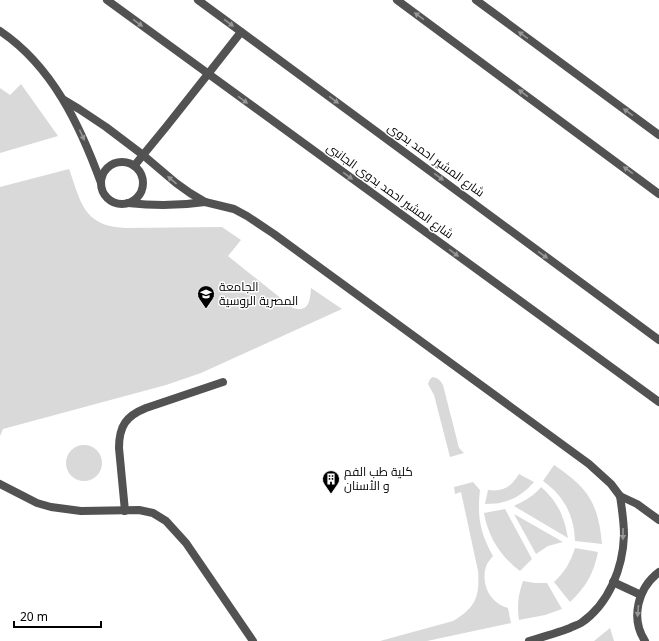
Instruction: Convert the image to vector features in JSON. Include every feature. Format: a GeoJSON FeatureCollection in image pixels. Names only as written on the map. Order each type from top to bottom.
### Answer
{"type":"FeatureCollection","features":[{"type":"Feature","properties":{"kind":"street","name":"شارع المشير احمد بدوى الجانبى"},"geometry":{"type":"LineString","coordinates":[[107,0],[659,402]]}},
{"type":"Feature","properties":{"kind":"street","name":"شارع المشير احمد بدوى"},"geometry":{"type":"LineString","coordinates":[[198,0],[659,340]]}},
{"type":"Feature","properties":{"kind":"street"},"geometry":{"type":"LineString","coordinates":[[397,0],[659,194]]}},
{"type":"Feature","properties":{"kind":"street"},"geometry":{"type":"LineString","coordinates":[[476,0],[659,135]]}},
{"type":"Feature","properties":{"kind":"street"},"geometry":{"type":"LineString","coordinates":[[0,31],[22,48],[44,73],[64,100],[84,141],[106,197],[113,202],[159,206],[174,206],[205,202]]}},
{"type":"Feature","properties":{"kind":"street"},"geometry":{"type":"LineString","coordinates":[[134,166],[241,32]]}},
{"type":"Feature","properties":{"kind":"street"},"geometry":{"type":"LineString","coordinates":[[64,100],[93,118],[143,155],[176,183],[205,202],[234,210],[247,216],[269,231],[589,464],[606,479],[620,496],[637,504],[659,520]]}},
{"type":"Feature","properties":{"kind":"street"},"geometry":{"type":"LineString","coordinates":[[101,183],[102,175],[106,168],[112,164],[127,162],[134,166],[140,172],[142,186],[139,194],[128,203]]}},
{"type":"Feature","properties":{"kind":"street"},"geometry":{"type":"LineString","coordinates":[[125,511],[119,437],[122,427],[128,419],[136,412],[141,410],[224,382]]}},
{"type":"Feature","properties":{"kind":"street"},"geometry":{"type":"LineString","coordinates":[[0,484],[51,507],[81,511],[139,510],[153,514],[166,521],[186,543],[253,641]]}},
{"type":"Feature","properties":{"kind":"street"},"geometry":{"type":"LineString","coordinates":[[529,641],[561,631],[580,623],[594,612],[605,598],[619,566],[622,550],[624,534],[620,496]]}},
{"type":"Feature","properties":{"kind":"street"},"geometry":{"type":"LineString","coordinates":[[645,641],[639,628],[637,617],[638,605],[646,585],[653,576],[659,572]]}},
{"type":"Feature","properties":{"kind":"street"},"geometry":{"type":"LineString","coordinates":[[613,582],[641,595]]}},
{"type":"Feature","properties":{"kind":"shaded area"},"geometry":{"type":"Polygon","coordinates":[[[21,84],[58,136],[0,153],[0,88],[10,95],[21,84]]]}},
{"type":"Feature","properties":{"kind":"shaded area"},"geometry":{"type":"Polygon","coordinates":[[[69,169],[81,202],[92,217],[100,223],[125,228],[222,227],[241,240],[228,256],[293,308],[303,309],[306,307],[311,288],[342,309],[201,373],[166,385],[3,429],[0,436],[0,187],[69,169]]]}},
{"type":"Feature","properties":{"kind":"shaded area"},"geometry":{"type":"Polygon","coordinates":[[[433,377],[439,380],[443,385],[459,448],[464,453],[450,457],[434,395],[428,384],[430,379],[433,377]]]}},
{"type":"Feature","properties":{"kind":"shaded area"},"geometry":{"type":"Polygon","coordinates":[[[88,445],[97,450],[101,456],[101,470],[97,476],[88,481],[80,481],[71,476],[67,470],[66,459],[71,450],[77,446],[88,445]]]}},
{"type":"Feature","properties":{"kind":"shaded area"},"geometry":{"type":"Polygon","coordinates":[[[554,465],[575,481],[589,497],[598,517],[602,544],[575,541],[573,523],[566,507],[557,493],[543,481],[554,465]]]}},
{"type":"Feature","properties":{"kind":"shaded area"},"geometry":{"type":"Polygon","coordinates":[[[519,474],[534,482],[529,488],[512,499],[500,503],[485,504],[488,490],[506,488],[519,474]]]}},
{"type":"Feature","properties":{"kind":"shaded area"},"geometry":{"type":"Polygon","coordinates":[[[473,482],[480,490],[480,524],[485,540],[493,556],[485,569],[486,586],[488,592],[495,601],[508,608],[511,623],[427,641],[380,641],[453,621],[466,611],[474,601],[478,588],[478,571],[461,492],[455,494],[454,487],[473,482]]]}},
{"type":"Feature","properties":{"kind":"shaded area"},"geometry":{"type":"Polygon","coordinates":[[[541,487],[556,504],[562,516],[568,538],[514,506],[532,496],[541,487]]]}},
{"type":"Feature","properties":{"kind":"shaded area"},"geometry":{"type":"Polygon","coordinates":[[[505,509],[532,559],[520,571],[501,553],[496,546],[486,522],[484,513],[505,509]]]}},
{"type":"Feature","properties":{"kind":"shaded area"},"geometry":{"type":"Polygon","coordinates":[[[514,514],[563,542],[548,546],[536,554],[514,514]]]}},
{"type":"Feature","properties":{"kind":"shaded area"},"geometry":{"type":"Polygon","coordinates":[[[575,548],[598,552],[592,573],[581,591],[570,602],[554,582],[567,566],[575,548]]]}},
{"type":"Feature","properties":{"kind":"shaded area"},"geometry":{"type":"Polygon","coordinates":[[[523,581],[547,583],[562,609],[545,615],[519,620],[518,600],[523,581]]]}},
{"type":"Feature","properties":{"kind":"shaded area"},"geometry":{"type":"Polygon","coordinates":[[[610,628],[614,641],[594,641],[610,628]]]}},
{"type":"Feature","properties":{"kind":"place","name":"الجامعة المصرية الروسية"},"geometry":{"type":"Point","coordinates":[206,309]}},
{"type":"Feature","properties":{"kind":"place","name":"كلية طب الفم و الأسنان"},"geometry":{"type":"Point","coordinates":[331,494]}}]}
